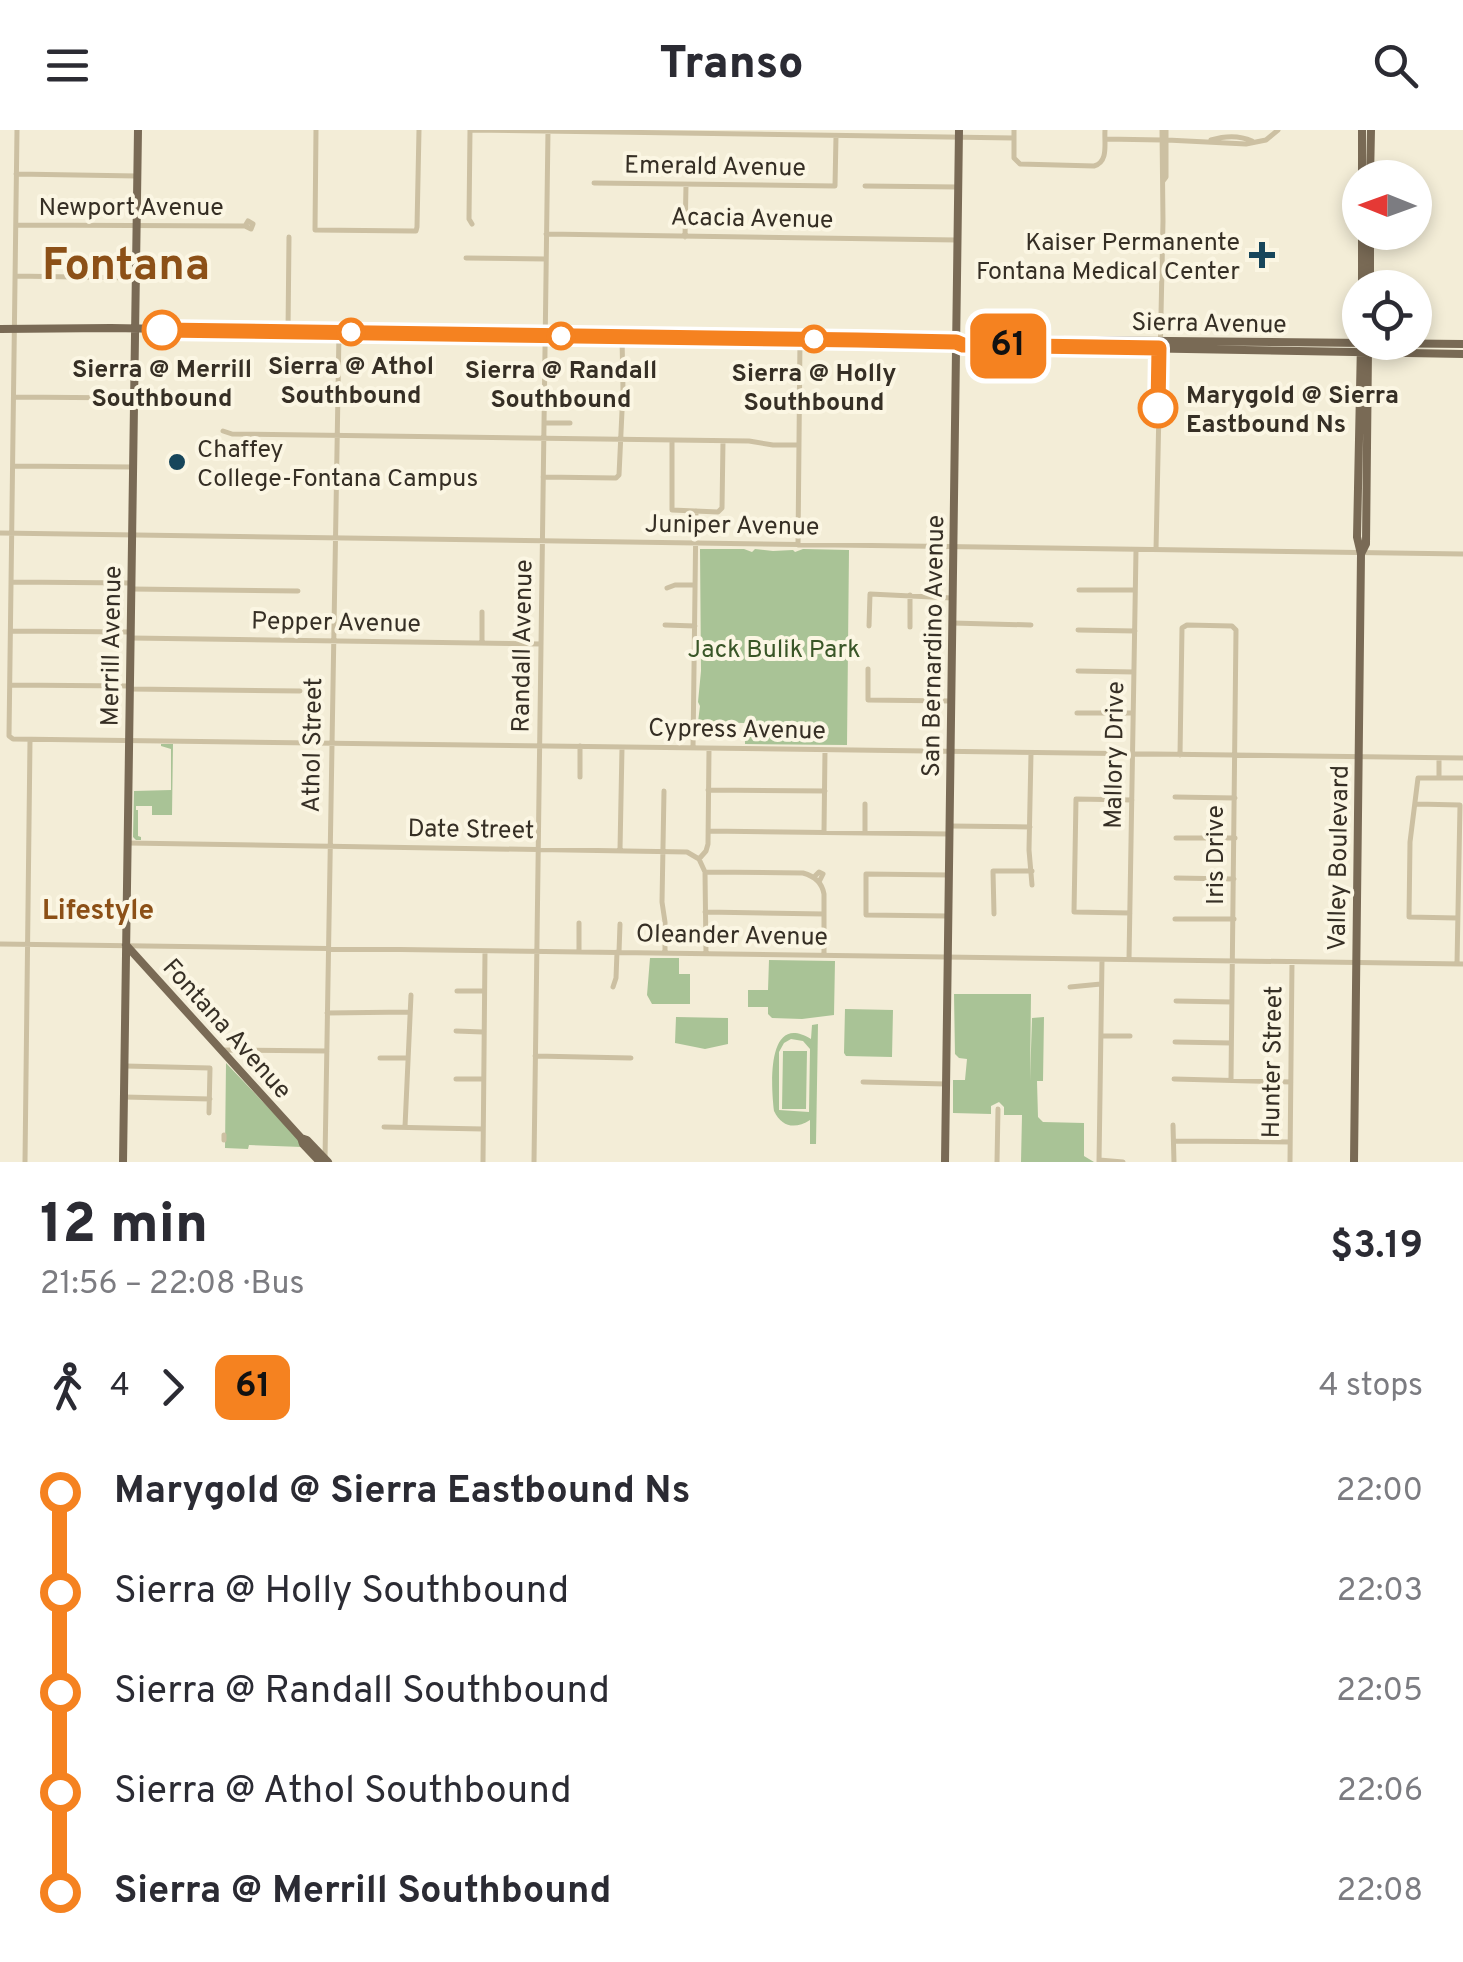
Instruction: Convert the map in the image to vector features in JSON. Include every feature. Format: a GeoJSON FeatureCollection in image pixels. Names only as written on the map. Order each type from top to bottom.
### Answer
{"type":"FeatureCollection","features":[{"type":"Feature","properties":{"kind":"main road","name":"Merrill Avenue"},"geometry":{"type":"LineString","coordinates":[[123,1162],[138,130]]}},
{"type":"Feature","properties":{"kind":"main road"},"geometry":{"type":"LineString","coordinates":[[1362,130],[1365,160]]}},
{"type":"Feature","properties":{"kind":"main road"},"geometry":{"type":"LineString","coordinates":[[1369,160],[1371,130]]}},
{"type":"Feature","properties":{"kind":"main road","name":"San Bernardino Avenue"},"geometry":{"type":"LineString","coordinates":[[945,1162],[959,133]]}},
{"type":"Feature","properties":{"kind":"main road","name":"Sierra Avenue"},"geometry":{"type":"LineString","coordinates":[[0,327],[1034,346],[1342,346]]}},
{"type":"Feature","properties":{"kind":"main road"},"geometry":{"type":"LineString","coordinates":[[1034,346],[1070,340]]}},
{"type":"Feature","properties":{"kind":"main road","name":"Sierra Avenue"},"geometry":{"type":"LineString","coordinates":[[956,342],[1070,340],[1159,344]]}},
{"type":"Feature","properties":{"kind":"main road","name":"Sierra Avenue"},"geometry":{"type":"LineString","coordinates":[[1432,345],[1463,344]]}},
{"type":"Feature","properties":{"kind":"main road","name":"Sierra Avenue"},"geometry":{"type":"LineString","coordinates":[[1432,351],[1463,354]]}},
{"type":"Feature","properties":{"kind":"main road","name":"Valley Boulevard"},"geometry":{"type":"LineString","coordinates":[[1354,1162],[1361,554],[1366,544],[1365,360]]}},
{"type":"Feature","properties":{"kind":"main road","name":"Fontana Avenue"},"geometry":{"type":"LineString","coordinates":[[126,945],[301,1138],[302,1144],[324,1161]]}},
{"type":"Feature","properties":{"kind":"street"},"geometry":{"type":"LineString","coordinates":[[17,130],[10,685],[300,691]]}},
{"type":"Feature","properties":{"kind":"street"},"geometry":{"type":"LineString","coordinates":[[316,130],[315,230],[416,231],[418,130]]}},
{"type":"Feature","properties":{"kind":"street"},"geometry":{"type":"LineString","coordinates":[[472,224],[471,130],[1014,134],[1014,158],[1022,165],[1078,166],[1101,164],[1104,130]]}},
{"type":"Feature","properties":{"kind":"street","name":"Randall Avenue"},"geometry":{"type":"LineString","coordinates":[[534,1162],[548,130]]}},
{"type":"Feature","properties":{"kind":"street"},"geometry":{"type":"LineString","coordinates":[[1156,550],[1164,130]]}},
{"type":"Feature","properties":{"kind":"street"},"geometry":{"type":"LineString","coordinates":[[1209,141],[1222,137],[1266,140],[1278,130]]}},
{"type":"Feature","properties":{"kind":"street","name":"Emerald Avenue"},"geometry":{"type":"LineString","coordinates":[[594,183],[835,186],[832,133]]}},
{"type":"Feature","properties":{"kind":"street"},"geometry":{"type":"LineString","coordinates":[[1226,144],[1239,137]]}},
{"type":"Feature","properties":{"kind":"street"},"geometry":{"type":"LineString","coordinates":[[1104,139],[1226,144],[1252,141]]}},
{"type":"Feature","properties":{"kind":"street"},"geometry":{"type":"LineString","coordinates":[[16,174],[137,176]]}},
{"type":"Feature","properties":{"kind":"street"},"geometry":{"type":"LineString","coordinates":[[685,236],[686,185]]}},
{"type":"Feature","properties":{"kind":"street"},"geometry":{"type":"LineString","coordinates":[[864,186],[958,188]]}},
{"type":"Feature","properties":{"kind":"street","name":"Newport Avenue"},"geometry":{"type":"LineString","coordinates":[[16,225],[245,226]]}},
{"type":"Feature","properties":{"kind":"street","name":"Acacia Avenue"},"geometry":{"type":"LineString","coordinates":[[546,234],[957,240]]}},
{"type":"Feature","properties":{"kind":"street"},"geometry":{"type":"LineString","coordinates":[[288,332],[289,237]]}},
{"type":"Feature","properties":{"kind":"street"},"geometry":{"type":"LineString","coordinates":[[466,258],[546,259]]}},
{"type":"Feature","properties":{"kind":"street"},"geometry":{"type":"LineString","coordinates":[[15,276],[135,278]]}},
{"type":"Feature","properties":{"kind":"street","name":"Athol Street"},"geometry":{"type":"LineString","coordinates":[[324,1161],[339,332]]}},
{"type":"Feature","properties":{"kind":"street"},"geometry":{"type":"LineString","coordinates":[[543,477],[616,478],[620,473],[622,336]]}},
{"type":"Feature","properties":{"kind":"street"},"geometry":{"type":"LineString","coordinates":[[798,545],[800,339]]}},
{"type":"Feature","properties":{"kind":"street"},"geometry":{"type":"LineString","coordinates":[[14,397],[134,398]]}},
{"type":"Feature","properties":{"kind":"street"},"geometry":{"type":"LineString","coordinates":[[544,422],[570,423]]}},
{"type":"Feature","properties":{"kind":"street"},"geometry":{"type":"LineString","coordinates":[[223,431],[723,441],[799,446]]}},
{"type":"Feature","properties":{"kind":"street"},"geometry":{"type":"LineString","coordinates":[[672,440],[671,508],[696,512],[722,509],[723,441]]}},
{"type":"Feature","properties":{"kind":"street"},"geometry":{"type":"LineString","coordinates":[[14,466],[133,467]]}},
{"type":"Feature","properties":{"kind":"street"},"geometry":{"type":"LineString","coordinates":[[693,748],[696,512]]}},
{"type":"Feature","properties":{"kind":"street","name":"Juniper Avenue"},"geometry":{"type":"LineString","coordinates":[[0,533],[1463,554]]}},
{"type":"Feature","properties":{"kind":"street","name":"Mallory Drive"},"geometry":{"type":"LineString","coordinates":[[1130,960],[1136,550]]}},
{"type":"Feature","properties":{"kind":"street"},"geometry":{"type":"LineString","coordinates":[[12,582],[298,591]]}},
{"type":"Feature","properties":{"kind":"street"},"geometry":{"type":"LineString","coordinates":[[667,588],[695,585]]}},
{"type":"Feature","properties":{"kind":"street"},"geometry":{"type":"LineString","coordinates":[[1079,590],[1135,590]]}},
{"type":"Feature","properties":{"kind":"street"},"geometry":{"type":"LineString","coordinates":[[869,626],[870,594],[952,598]]}},
{"type":"Feature","properties":{"kind":"street"},"geometry":{"type":"LineString","coordinates":[[910,595],[910,627]]}},
{"type":"Feature","properties":{"kind":"street"},"geometry":{"type":"LineString","coordinates":[[482,612],[482,643]]}},
{"type":"Feature","properties":{"kind":"street"},"geometry":{"type":"LineString","coordinates":[[952,624],[1032,624]]}},
{"type":"Feature","properties":{"kind":"street","name":"Iris Drive"},"geometry":{"type":"LineString","coordinates":[[1180,755],[1181,630],[1186,624],[1229,625],[1236,630],[1231,1080]]}},
{"type":"Feature","properties":{"kind":"street"},"geometry":{"type":"LineString","coordinates":[[664,625],[695,626]]}},
{"type":"Feature","properties":{"kind":"street"},"geometry":{"type":"LineString","coordinates":[[1078,630],[1134,631]]}},
{"type":"Feature","properties":{"kind":"street","name":"Pepper Avenue"},"geometry":{"type":"LineString","coordinates":[[11,631],[541,644]]}},
{"type":"Feature","properties":{"kind":"street"},"geometry":{"type":"LineString","coordinates":[[868,669],[868,700],[951,701]]}},
{"type":"Feature","properties":{"kind":"street"},"geometry":{"type":"LineString","coordinates":[[1078,671],[1134,672]]}},
{"type":"Feature","properties":{"kind":"street","name":"Cypress Avenue"},"geometry":{"type":"LineString","coordinates":[[10,685],[10,738],[1463,758]]}},
{"type":"Feature","properties":{"kind":"street"},"geometry":{"type":"LineString","coordinates":[[1076,713],[1133,713]]}},
{"type":"Feature","properties":{"kind":"street"},"geometry":{"type":"LineString","coordinates":[[25,1162],[30,739]]}},
{"type":"Feature","properties":{"kind":"street"},"geometry":{"type":"LineString","coordinates":[[580,746],[580,777]]}},
{"type":"Feature","properties":{"kind":"street"},"geometry":{"type":"LineString","coordinates":[[620,850],[622,746]]}},
{"type":"Feature","properties":{"kind":"street"},"geometry":{"type":"LineString","coordinates":[[706,954],[705,872],[699,858],[707,848],[709,748]]}},
{"type":"Feature","properties":{"kind":"street"},"geometry":{"type":"LineString","coordinates":[[824,832],[825,749]]}},
{"type":"Feature","properties":{"kind":"street"},"geometry":{"type":"LineString","coordinates":[[1031,753],[1032,885]]}},
{"type":"Feature","properties":{"kind":"street"},"geometry":{"type":"LineString","coordinates":[[1439,778],[1440,758]]}},
{"type":"Feature","properties":{"kind":"street"},"geometry":{"type":"LineString","coordinates":[[1458,918],[1409,917],[1410,842],[1418,778],[1463,778]]}},
{"type":"Feature","properties":{"kind":"street"},"geometry":{"type":"LineString","coordinates":[[708,790],[825,791]]}},
{"type":"Feature","properties":{"kind":"street"},"geometry":{"type":"LineString","coordinates":[[664,791],[665,953]]}},
{"type":"Feature","properties":{"kind":"street"},"geometry":{"type":"LineString","coordinates":[[1175,797],[1234,798]]}},
{"type":"Feature","properties":{"kind":"street"},"geometry":{"type":"LineString","coordinates":[[1130,913],[1074,912],[1076,800],[1132,800]]}},
{"type":"Feature","properties":{"kind":"street"},"geometry":{"type":"LineString","coordinates":[[865,804],[865,833]]}},
{"type":"Feature","properties":{"kind":"street"},"geometry":{"type":"LineString","coordinates":[[1416,804],[1460,804],[1460,964]]}},
{"type":"Feature","properties":{"kind":"street"},"geometry":{"type":"LineString","coordinates":[[906,825],[906,833]]}},
{"type":"Feature","properties":{"kind":"street"},"geometry":{"type":"LineString","coordinates":[[708,831],[906,833],[1030,827]]}},
{"type":"Feature","properties":{"kind":"street"},"geometry":{"type":"LineString","coordinates":[[1176,838],[1235,838]]}},
{"type":"Feature","properties":{"kind":"street","name":"Date Street"},"geometry":{"type":"LineString","coordinates":[[128,842],[662,850],[687,852],[699,858]]}},
{"type":"Feature","properties":{"kind":"street"},"geometry":{"type":"LineString","coordinates":[[994,914],[993,870],[1032,871]]}},
{"type":"Feature","properties":{"kind":"street"},"geometry":{"type":"LineString","coordinates":[[705,872],[802,873],[817,879],[824,890],[824,955]]}},
{"type":"Feature","properties":{"kind":"street"},"geometry":{"type":"LineString","coordinates":[[948,916],[866,914],[866,874],[949,875]]}},
{"type":"Feature","properties":{"kind":"street"},"geometry":{"type":"LineString","coordinates":[[1176,878],[1234,879]]}},
{"type":"Feature","properties":{"kind":"street"},"geometry":{"type":"LineString","coordinates":[[705,912],[824,914]]}},
{"type":"Feature","properties":{"kind":"street"},"geometry":{"type":"LineString","coordinates":[[1175,919],[1234,919]]}},
{"type":"Feature","properties":{"kind":"street"},"geometry":{"type":"LineString","coordinates":[[579,923],[579,952]]}},
{"type":"Feature","properties":{"kind":"street"},"geometry":{"type":"LineString","coordinates":[[613,987],[620,924]]}},
{"type":"Feature","properties":{"kind":"street","name":"Oleander Avenue"},"geometry":{"type":"LineString","coordinates":[[0,944],[1460,964]]}},
{"type":"Feature","properties":{"kind":"street"},"geometry":{"type":"LineString","coordinates":[[142,946],[138,951],[147,968]]}},
{"type":"Feature","properties":{"kind":"street"},"geometry":{"type":"LineString","coordinates":[[483,1162],[485,950]]}},
{"type":"Feature","properties":{"kind":"street"},"geometry":{"type":"LineString","coordinates":[[1102,960],[1099,1161],[1123,1162]]}},
{"type":"Feature","properties":{"kind":"street","name":"Hunter Street"},"geometry":{"type":"LineString","coordinates":[[1290,1162],[1292,962]]}},
{"type":"Feature","properties":{"kind":"street"},"geometry":{"type":"LineString","coordinates":[[1070,987],[1102,984]]}},
{"type":"Feature","properties":{"kind":"street"},"geometry":{"type":"LineString","coordinates":[[457,991],[485,992]]}},
{"type":"Feature","properties":{"kind":"street"},"geometry":{"type":"LineString","coordinates":[[405,1127],[411,995]]}},
{"type":"Feature","properties":{"kind":"street"},"geometry":{"type":"LineString","coordinates":[[1176,1001],[1232,1002]]}},
{"type":"Feature","properties":{"kind":"street"},"geometry":{"type":"LineString","coordinates":[[327,1012],[410,1012]]}},
{"type":"Feature","properties":{"kind":"street"},"geometry":{"type":"LineString","coordinates":[[456,1031],[484,1032]]}},
{"type":"Feature","properties":{"kind":"street"},"geometry":{"type":"LineString","coordinates":[[1101,1036],[1130,1036]]}},
{"type":"Feature","properties":{"kind":"street"},"geometry":{"type":"LineString","coordinates":[[1175,1042],[1231,1042]]}},
{"type":"Feature","properties":{"kind":"street"},"geometry":{"type":"LineString","coordinates":[[221,1050],[327,1051]]}},
{"type":"Feature","properties":{"kind":"street"},"geometry":{"type":"LineString","coordinates":[[535,1056],[631,1058]]}},
{"type":"Feature","properties":{"kind":"street"},"geometry":{"type":"LineString","coordinates":[[380,1058],[407,1058]]}},
{"type":"Feature","properties":{"kind":"street"},"geometry":{"type":"LineString","coordinates":[[125,1066],[210,1068],[210,1112]]}},
{"type":"Feature","properties":{"kind":"street"},"geometry":{"type":"LineString","coordinates":[[456,1078],[484,1079]]}},
{"type":"Feature","properties":{"kind":"street"},"geometry":{"type":"LineString","coordinates":[[1174,1079],[1290,1082]]}},
{"type":"Feature","properties":{"kind":"street"},"geometry":{"type":"LineString","coordinates":[[864,1082],[946,1084]]}},
{"type":"Feature","properties":{"kind":"street"},"geometry":{"type":"LineString","coordinates":[[124,1097],[210,1099]]}},
{"type":"Feature","properties":{"kind":"street"},"geometry":{"type":"LineString","coordinates":[[997,1162],[998,1109]]}},
{"type":"Feature","properties":{"kind":"street"},"geometry":{"type":"LineString","coordinates":[[384,1126],[483,1129]]}},
{"type":"Feature","properties":{"kind":"street"},"geometry":{"type":"LineString","coordinates":[[1172,1126],[1174,1162]]}},
{"type":"Feature","properties":{"kind":"street"},"geometry":{"type":"LineString","coordinates":[[1174,1141],[1290,1142]]}},
{"type":"Feature","properties":{"kind":"green space","name":"Jack Bulik Park"},"geometry":{"type":"Polygon","coordinates":[[[700,549],[849,550],[847,745],[745,744],[745,723],[698,722],[700,549]]]}},
{"type":"Feature","properties":{"kind":"green space"},"geometry":{"type":"Polygon","coordinates":[[[161,744],[173,744],[172,815],[152,815],[152,806],[136,806],[141,840],[136,840],[134,791],[171,790],[171,749],[161,744]]]}},
{"type":"Feature","properties":{"kind":"green space"},"geometry":{"type":"Polygon","coordinates":[[[650,958],[679,958],[679,974],[690,974],[690,1004],[652,1004],[647,995],[650,958]]]}},
{"type":"Feature","properties":{"kind":"green space"},"geometry":{"type":"Polygon","coordinates":[[[769,960],[835,961],[834,1015],[772,1018],[768,1007],[748,1007],[748,990],[768,990],[769,960]]]}},
{"type":"Feature","properties":{"kind":"green space"},"geometry":{"type":"Polygon","coordinates":[[[954,994],[1031,994],[1030,1081],[1032,1018],[1044,1017],[1043,1081],[1037,1081],[1038,1117],[1043,1122],[1084,1123],[1084,1156],[1094,1162],[1021,1162],[1022,1115],[1004,1115],[999,1102],[991,1106],[991,1114],[953,1113],[953,1080],[965,1080],[967,1059],[955,1054],[954,994]]]}},
{"type":"Feature","properties":{"kind":"green space"},"geometry":{"type":"Polygon","coordinates":[[[845,1009],[893,1010],[892,1057],[846,1056],[845,1009]]]}},
{"type":"Feature","properties":{"kind":"green space"},"geometry":{"type":"Polygon","coordinates":[[[676,1017],[728,1018],[728,1044],[705,1049],[675,1043],[676,1017]]]}},
{"type":"Feature","properties":{"kind":"green space"},"geometry":{"type":"Polygon","coordinates":[[[818,1024],[816,1144],[810,1144],[810,1120],[790,1125],[777,1117],[772,1086],[779,1043],[786,1035],[796,1033],[811,1039],[812,1025],[818,1024]],[[791,1039],[779,1052],[779,1110],[809,1112],[810,1049],[803,1041],[791,1039]]]}},
{"type":"Feature","properties":{"kind":"green space"},"geometry":{"type":"Polygon","coordinates":[[[783,1051],[807,1051],[806,1109],[782,1109],[783,1051]]]}},
{"type":"Feature","properties":{"kind":"green space"},"geometry":{"type":"Polygon","coordinates":[[[226,1063],[301,1142],[302,1147],[225,1148],[226,1063]]]}},
{"type":"Feature","properties":{"kind":"bus line","name":"61"},"geometry":{"type":"LineString","coordinates":[[162,330],[1159,348],[1158,408]]}},
{"type":"Feature","properties":{"kind":"place","name":"Kaiser Permanente Fontana Medical Center"},"geometry":{"type":"Point","coordinates":[1262,255]}},
{"type":"Feature","properties":{"kind":"place","name":"Sierra @ Merrill Southbound"},"geometry":{"type":"Point","coordinates":[162,330]}},
{"type":"Feature","properties":{"kind":"place","name":"Sierra @ Athol Southbound"},"geometry":{"type":"Point","coordinates":[351,332]}},
{"type":"Feature","properties":{"kind":"place","name":"Sierra @ Randall Southbound"},"geometry":{"type":"Point","coordinates":[561,336]}},
{"type":"Feature","properties":{"kind":"place","name":"Sierra @ Holly Southbound"},"geometry":{"type":"Point","coordinates":[814,339]}},
{"type":"Feature","properties":{"kind":"place","name":"Marygold @ Sierra Eastbound Ns"},"geometry":{"type":"Point","coordinates":[1158,408]}},
{"type":"Feature","properties":{"kind":"place","name":"Chaffey College-Fontana Campus"},"geometry":{"type":"Point","coordinates":[177,462]}},
{"type":"Feature","properties":{"kind":"district","name":"Fontana"},"geometry":{"type":"Point","coordinates":[126,263]}},
{"type":"Feature","properties":{"kind":"district","name":"Lifestyle"},"geometry":{"type":"Point","coordinates":[98,909]}}]}
